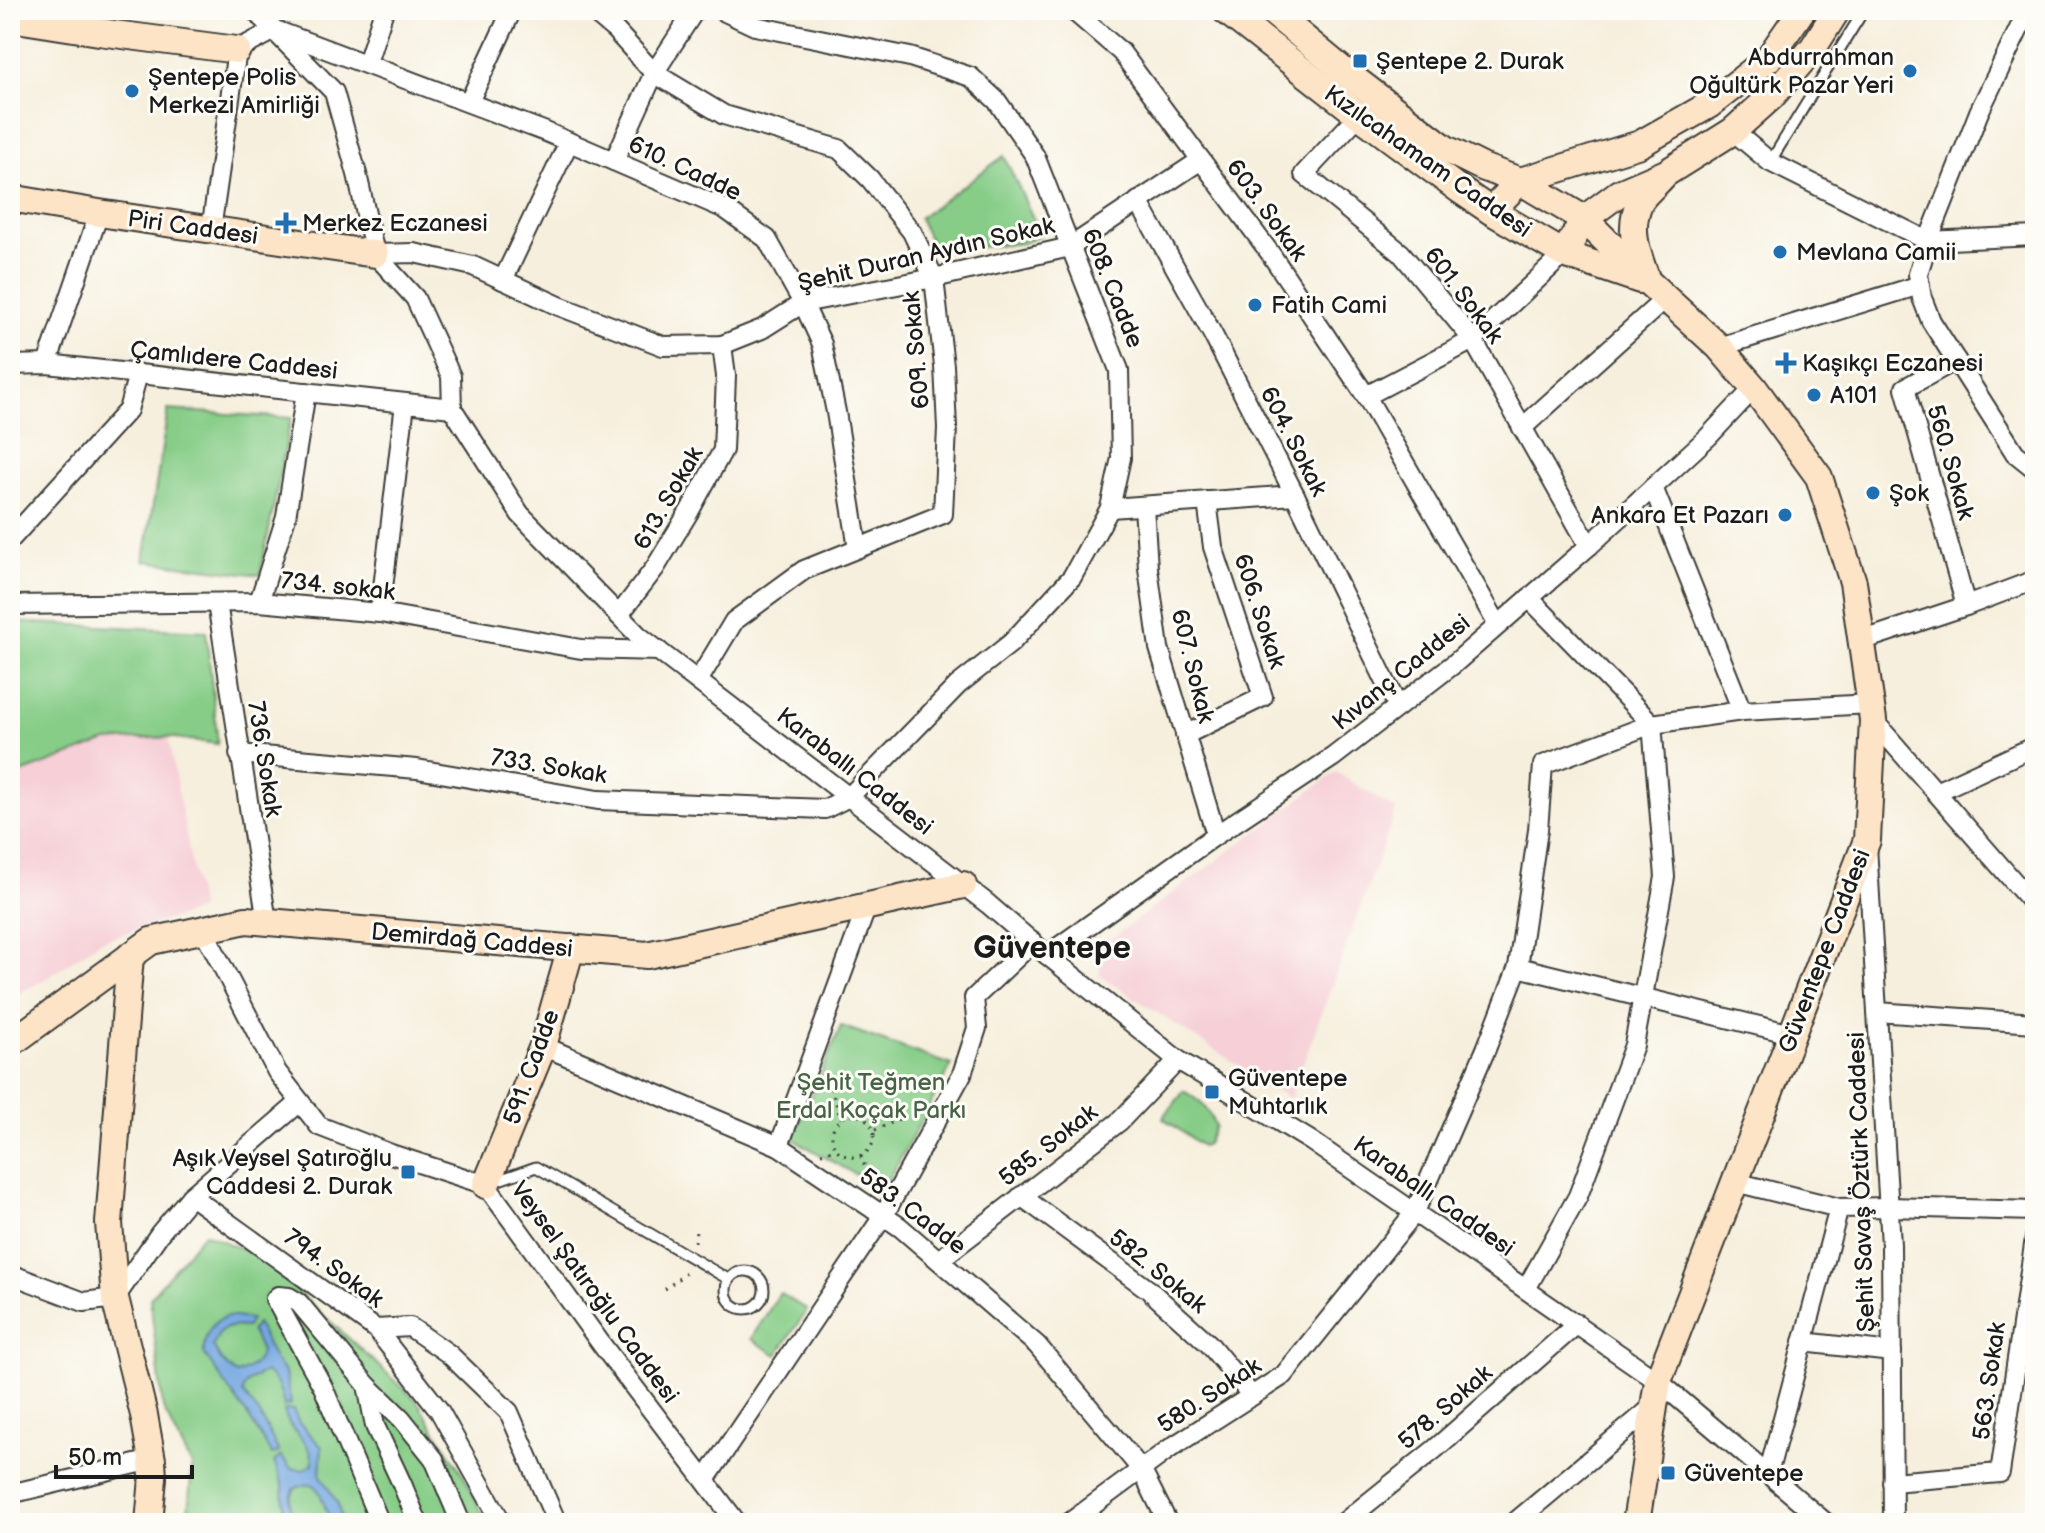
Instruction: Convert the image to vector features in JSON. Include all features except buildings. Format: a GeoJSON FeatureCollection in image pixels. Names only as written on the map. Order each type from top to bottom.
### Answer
{"type":"FeatureCollection","features":[{"type":"Feature","properties":{"kind":"street","name":"Karaballı Caddesi"},"geometry":{"type":"LineString","coordinates":[[254,10],[334,92],[375,254],[415,298],[451,376],[452,408],[520,514],[639,636],[963,885],[1178,1060],[1311,1141],[1577,1324],[1656,1393],[1768,1474],[1826,1523]]}},
{"type":"Feature","properties":{"kind":"street"},"geometry":{"type":"LineString","coordinates":[[367,63],[384,10]]}},
{"type":"Feature","properties":{"kind":"street"},"geometry":{"type":"LineString","coordinates":[[469,102],[512,10]]}},
{"type":"Feature","properties":{"kind":"street","name":"609. Sokak"},"geometry":{"type":"LineString","coordinates":[[591,10],[615,30],[654,73],[724,115],[839,149],[870,179],[912,232],[934,278],[946,412],[943,514],[804,570],[734,621],[698,681]]}},
{"type":"Feature","properties":{"kind":"street"},"geometry":{"type":"LineString","coordinates":[[614,161],[654,73],[695,10]]}},
{"type":"Feature","properties":{"kind":"street","name":"608. Cadde"},"geometry":{"type":"LineString","coordinates":[[721,10],[755,26],[910,57],[971,77],[997,101],[1035,156],[1119,370],[1121,458],[1110,508],[1072,577],[1011,643],[958,685],[849,797]]}},
{"type":"Feature","properties":{"kind":"street","name":"603. Sokak"},"geometry":{"type":"LineString","coordinates":[[1070,10],[1121,52],[1270,253],[1366,396],[1498,625]]}},
{"type":"Feature","properties":{"kind":"street","name":"Kızılcahamam Caddesi"},"geometry":{"type":"LineString","coordinates":[[1225,10],[1359,115],[1491,211],[1564,254],[1656,291]]}},
{"type":"Feature","properties":{"kind":"street","name":"Kızılcahamam Caddesi"},"geometry":{"type":"LineString","coordinates":[[1270,10],[1446,149],[1520,181],[1640,144],[1709,105],[1768,59],[1802,10]]}},
{"type":"Feature","properties":{"kind":"street"},"geometry":{"type":"LineString","coordinates":[[1366,396],[1473,340],[1564,254],[1584,219],[1619,193],[1666,173],[1733,131],[1772,96],[1813,48],[1837,10]]}},
{"type":"Feature","properties":{"kind":"street"},"geometry":{"type":"LineString","coordinates":[[2028,10],[1979,112],[1918,274],[1922,298],[1931,321],[2015,453],[2035,469]]}},
{"type":"Feature","properties":{"kind":"street"},"geometry":{"type":"LineString","coordinates":[[10,18],[237,50],[275,30]]}},
{"type":"Feature","properties":{"kind":"street","name":"610. Cadde"},"geometry":{"type":"LineString","coordinates":[[275,30],[469,102],[614,161],[725,209],[767,239],[822,344],[858,548]]}},
{"type":"Feature","properties":{"kind":"street"},"geometry":{"type":"LineString","coordinates":[[211,230],[237,50]]}},
{"type":"Feature","properties":{"kind":"street","name":"601. Sokak"},"geometry":{"type":"LineString","coordinates":[[1359,115],[1304,174],[1401,253],[1473,340],[1589,546]]}},
{"type":"Feature","properties":{"kind":"street"},"geometry":{"type":"LineString","coordinates":[[1733,131],[1770,162],[1928,241],[2035,236]]}},
{"type":"Feature","properties":{"kind":"street"},"geometry":{"type":"LineString","coordinates":[[503,280],[569,142]]}},
{"type":"Feature","properties":{"kind":"street","name":"Şehit Duran Aydın Sokak"},"geometry":{"type":"LineString","coordinates":[[375,254],[414,253],[473,266],[559,306],[663,346],[722,345],[762,329],[803,303],[934,278],[1070,247],[1201,160]]}},
{"type":"Feature","properties":{"kind":"street"},"geometry":{"type":"LineString","coordinates":[[1522,428],[1656,291],[1634,246],[1635,221],[1641,200],[1666,173]]}},
{"type":"Feature","properties":{"kind":"street"},"geometry":{"type":"LineString","coordinates":[[1491,211],[1520,181]]}},
{"type":"Feature","properties":{"kind":"street","name":"Güventepe Caddesi"},"geometry":{"type":"LineString","coordinates":[[1520,181],[1584,219],[1656,291],[1719,347],[1754,388],[1819,477],[1853,582],[1872,712],[1867,840],[1656,1393],[1636,1523]]}},
{"type":"Feature","properties":{"kind":"street","name":"Piri Caddesi"},"geometry":{"type":"LineString","coordinates":[[10,198],[375,254]]}},
{"type":"Feature","properties":{"kind":"street","name":"604. Sokak"},"geometry":{"type":"LineString","coordinates":[[1138,201],[1213,335],[1398,707]]}},
{"type":"Feature","properties":{"kind":"street"},"geometry":{"type":"LineString","coordinates":[[47,364],[99,213]]}},
{"type":"Feature","properties":{"kind":"street"},"geometry":{"type":"LineString","coordinates":[[1719,347],[1920,285]]}},
{"type":"Feature","properties":{"kind":"street","name":"613. Sokak"},"geometry":{"type":"LineString","coordinates":[[619,615],[655,568],[723,450],[726,376],[722,345]]}},
{"type":"Feature","properties":{"kind":"street","name":"560. Sokak"},"geometry":{"type":"LineString","coordinates":[[1956,360],[1905,388],[1966,606]]}},
{"type":"Feature","properties":{"kind":"street","name":"Çamlıdere Caddesi"},"geometry":{"type":"LineString","coordinates":[[10,365],[47,364],[452,408]]}},
{"type":"Feature","properties":{"kind":"street"},"geometry":{"type":"LineString","coordinates":[[10,540],[128,410],[138,374]]}},
{"type":"Feature","properties":{"kind":"street","name":"Kıvanç Caddesi"},"geometry":{"type":"LineString","coordinates":[[948,1098],[962,1074],[977,1028],[974,998],[1040,949],[1333,757],[1455,663],[1708,437],[1754,388]]}},
{"type":"Feature","properties":{"kind":"street"},"geometry":{"type":"LineString","coordinates":[[259,602],[286,517],[306,392]]}},
{"type":"Feature","properties":{"kind":"street"},"geometry":{"type":"LineString","coordinates":[[380,613],[405,403]]}},
{"type":"Feature","properties":{"kind":"street"},"geometry":{"type":"LineString","coordinates":[[1653,487],[1742,711]]}},
{"type":"Feature","properties":{"kind":"street"},"geometry":{"type":"LineString","coordinates":[[1110,508],[1295,495]]}},
{"type":"Feature","properties":{"kind":"street","name":"606. Sokak"},"geometry":{"type":"LineString","coordinates":[[1185,735],[1263,697],[1213,547],[1207,501]]}},
{"type":"Feature","properties":{"kind":"street","name":"607. Sokak"},"geometry":{"type":"LineString","coordinates":[[1144,506],[1148,568],[1159,648],[1216,835]]}},
{"type":"Feature","properties":{"kind":"street"},"geometry":{"type":"LineString","coordinates":[[1861,641],[2035,580]]}},
{"type":"Feature","properties":{"kind":"street"},"geometry":{"type":"LineString","coordinates":[[1526,1289],[1578,1196],[1634,1045],[1665,877],[1652,724],[1529,598]]}},
{"type":"Feature","properties":{"kind":"street","name":"734. sokak"},"geometry":{"type":"LineString","coordinates":[[10,605],[259,602],[380,613],[581,649],[659,651]]}},
{"type":"Feature","properties":{"kind":"street","name":"736. Sokak"},"geometry":{"type":"LineString","coordinates":[[217,603],[267,922]]}},
{"type":"Feature","properties":{"kind":"street"},"geometry":{"type":"LineString","coordinates":[[1652,724],[1742,711],[1872,712],[1936,792],[2035,906]]}},
{"type":"Feature","properties":{"kind":"street","name":"580. Sokak"},"geometry":{"type":"LineString","coordinates":[[1069,1523],[1141,1469],[1284,1375],[1415,1212],[1518,967],[1538,830],[1543,765],[1652,724]]}},
{"type":"Feature","properties":{"kind":"street"},"geometry":{"type":"LineString","coordinates":[[1936,792],[2035,746]]}},
{"type":"Feature","properties":{"kind":"street","name":"733. Sokak"},"geometry":{"type":"LineString","coordinates":[[239,754],[417,769],[598,800],[825,809],[849,797]]}},
{"type":"Feature","properties":{"kind":"street","name":"Şehit Savaş Öztürk Caddesi"},"geometry":{"type":"LineString","coordinates":[[1867,840],[1889,1207],[1893,1523]]}},
{"type":"Feature","properties":{"kind":"street","name":"Demirdağ Caddesi"},"geometry":{"type":"LineString","coordinates":[[14,1034],[151,941],[246,920],[647,955],[963,885]]}},
{"type":"Feature","properties":{"kind":"street"},"geometry":{"type":"LineString","coordinates":[[779,1146],[867,906]]}},
{"type":"Feature","properties":{"kind":"street","name":"Veysel Şatıroğlu Caddesi"},"geometry":{"type":"LineString","coordinates":[[203,929],[277,1072],[319,1126],[391,1154],[486,1185],[737,1523]]}},
{"type":"Feature","properties":{"kind":"street","name":"591. Cadde"},"geometry":{"type":"LineString","coordinates":[[486,1185],[543,1046],[571,948]]}},
{"type":"Feature","properties":{"kind":"street"},"geometry":{"type":"LineString","coordinates":[[130,956],[109,1223],[115,1298],[152,1460],[149,1523]]}},
{"type":"Feature","properties":{"kind":"street"},"geometry":{"type":"LineString","coordinates":[[1518,967],[1792,1034]]}},
{"type":"Feature","properties":{"kind":"street"},"geometry":{"type":"LineString","coordinates":[[1877,1012],[2035,1023]]}},
{"type":"Feature","properties":{"kind":"street","name":"583. Cadde"},"geometry":{"type":"LineString","coordinates":[[543,1046],[779,1146],[884,1215],[1037,1345],[1141,1469],[1168,1523]]}},
{"type":"Feature","properties":{"kind":"street","name":"585. Sokak"},"geometry":{"type":"LineString","coordinates":[[939,1260],[1120,1121],[1178,1060]]}},
{"type":"Feature","properties":{"kind":"street"},"geometry":{"type":"LineString","coordinates":[[705,1480],[884,1215],[948,1098]]}},
{"type":"Feature","properties":{"kind":"street"},"geometry":{"type":"LineString","coordinates":[[10,1274],[84,1302],[115,1298],[160,1233],[191,1196],[300,1102]]}},
{"type":"Feature","properties":{"kind":"street"},"geometry":{"type":"LineString","coordinates":[[1735,1182],[1839,1208],[2035,1211]]}},
{"type":"Feature","properties":{"kind":"street","name":"794. Sokak"},"geometry":{"type":"LineString","coordinates":[[191,1196],[376,1329],[439,1410],[502,1523]]}},
{"type":"Feature","properties":{"kind":"street","name":"582. Sokak"},"geometry":{"type":"LineString","coordinates":[[1021,1196],[1149,1290],[1209,1344],[1252,1396]]}},
{"type":"Feature","properties":{"kind":"street"},"geometry":{"type":"LineString","coordinates":[[1768,1474],[1839,1208]]}},
{"type":"Feature","properties":{"kind":"street","name":"563. Sokak"},"geometry":{"type":"LineString","coordinates":[[1892,1482],[2000,1473],[2035,1238]]}},
{"type":"Feature","properties":{"kind":"street"},"geometry":{"type":"LineString","coordinates":[[380,1523],[323,1387],[282,1315],[275,1299],[278,1296],[289,1297],[299,1303],[367,1385],[402,1419],[434,1459],[461,1523]]}},
{"type":"Feature","properties":{"kind":"street","name":"578. Sokak"},"geometry":{"type":"LineString","coordinates":[[1343,1523],[1435,1449],[1577,1324]]}},
{"type":"Feature","properties":{"kind":"street"},"geometry":{"type":"LineString","coordinates":[[376,1329],[410,1327],[449,1354],[509,1412],[557,1523]]}},
{"type":"Feature","properties":{"kind":"street"},"geometry":{"type":"LineString","coordinates":[[1803,1342],[1892,1352]]}},
{"type":"Feature","properties":{"kind":"street"},"geometry":{"type":"LineString","coordinates":[[367,1385],[375,1426],[418,1523]]}},
{"type":"Feature","properties":{"kind":"street"},"geometry":{"type":"LineString","coordinates":[[1514,1523],[1656,1393]]}},
{"type":"Feature","properties":{"kind":"street"},"geometry":{"type":"LineString","coordinates":[[10,1494],[152,1460]]}},
{"type":"Feature","properties":{"kind":"lane"},"geometry":{"type":"LineString","coordinates":[[1770,162],[1864,10]]}},
{"type":"Feature","properties":{"kind":"lane"},"geometry":{"type":"LineString","coordinates":[[486,1185],[536,1167],[728,1279]]}},
{"type":"Feature","properties":{"kind":"lane"},"geometry":{"type":"LineString","coordinates":[[745,1270],[757,1275],[764,1286],[758,1304],[747,1310],[730,1303],[725,1292],[728,1279],[745,1270]]}},
{"type":"Feature","properties":{"kind":"path"},"geometry":{"type":"LineString","coordinates":[[816,1043],[841,1119]]}},
{"type":"Feature","properties":{"kind":"path"},"geometry":{"type":"LineString","coordinates":[[874,1131],[948,1098]]}},
{"type":"Feature","properties":{"kind":"path"},"geometry":{"type":"LineString","coordinates":[[847,1116],[867,1119],[874,1131],[873,1143],[866,1153],[854,1157],[836,1149],[832,1136],[836,1123],[847,1116]]}},
{"type":"Feature","properties":{"kind":"path"},"geometry":{"type":"LineString","coordinates":[[665,1289],[699,1262]]}},
{"type":"Feature","properties":{"kind":"shaded area"},"geometry":{"type":"Polygon","coordinates":[[[168,737],[200,910],[100,941],[49,977],[15,995],[10,994],[10,777],[107,741],[168,737]]]}},
{"type":"Feature","properties":{"kind":"shaded area"},"geometry":{"type":"Polygon","coordinates":[[[1336,772],[1396,810],[1290,1099],[1099,975],[1103,945],[1336,772]]]}},
{"type":"Feature","properties":{"kind":"green space"},"geometry":{"type":"Polygon","coordinates":[[[1004,156],[1041,235],[1023,243],[935,251],[919,218],[1004,156]]]}},
{"type":"Feature","properties":{"kind":"green space"},"geometry":{"type":"Polygon","coordinates":[[[168,410],[291,418],[260,575],[144,561],[168,410]]]}},
{"type":"Feature","properties":{"kind":"green space"},"geometry":{"type":"Polygon","coordinates":[[[10,622],[206,631],[218,744],[168,737],[107,741],[10,777],[10,622]]]}},
{"type":"Feature","properties":{"kind":"green space","name":"Şehit Teğmen Erdal Koçak Parkı"},"geometry":{"type":"Polygon","coordinates":[[[841,1026],[952,1065],[883,1190],[793,1139],[841,1026]]]}},
{"type":"Feature","properties":{"kind":"green space"},"geometry":{"type":"Polygon","coordinates":[[[1184,1091],[1203,1105],[1215,1126],[1207,1144],[1202,1146],[1163,1118],[1184,1091]]]}},
{"type":"Feature","properties":{"kind":"green space"},"geometry":{"type":"Polygon","coordinates":[[[204,1233],[260,1257],[417,1401],[465,1478],[487,1523],[187,1523],[192,1466],[163,1408],[150,1298],[204,1233]]]}},
{"type":"Feature","properties":{"kind":"green space"},"geometry":{"type":"Polygon","coordinates":[[[780,1293],[807,1310],[777,1355],[751,1339],[780,1293]]]}},
{"type":"Feature","properties":{"kind":"water"},"geometry":{"type":"Polygon","coordinates":[[[227,1316],[251,1319],[247,1327],[226,1328],[216,1339],[213,1346],[226,1365],[237,1374],[255,1363],[261,1351],[251,1330],[257,1324],[274,1359],[285,1373],[291,1404],[284,1406],[276,1383],[265,1372],[251,1380],[243,1393],[260,1415],[279,1452],[272,1455],[204,1354],[209,1330],[227,1316]]]}},
{"type":"Feature","properties":{"kind":"water"},"geometry":{"type":"Polygon","coordinates":[[[284,1410],[293,1410],[299,1423],[322,1447],[320,1474],[338,1504],[342,1523],[331,1523],[320,1493],[314,1485],[304,1485],[294,1489],[290,1501],[293,1523],[285,1523],[283,1485],[274,1462],[281,1456],[290,1468],[303,1470],[313,1464],[309,1449],[290,1425],[284,1410]]]}},
{"type":"Feature","properties":{"kind":"place","name":"Şentepe 2. Durak"},"geometry":{"type":"Point","coordinates":[1360,61]}},
{"type":"Feature","properties":{"kind":"place","name":"Abdurrahman Oğultürk Pazar Yeri"},"geometry":{"type":"Point","coordinates":[1910,71]}},
{"type":"Feature","properties":{"kind":"place","name":"Şentepe Polis Merkezi Amirliği"},"geometry":{"type":"Point","coordinates":[132,91]}},
{"type":"Feature","properties":{"kind":"place","name":"Merkez Eczanesi"},"geometry":{"type":"Point","coordinates":[286,223]}},
{"type":"Feature","properties":{"kind":"place","name":"Mevlana Camii"},"geometry":{"type":"Point","coordinates":[1780,252]}},
{"type":"Feature","properties":{"kind":"place","name":"Fatih Cami"},"geometry":{"type":"Point","coordinates":[1255,305]}},
{"type":"Feature","properties":{"kind":"place","name":"Kaşıkçı Eczanesi"},"geometry":{"type":"Point","coordinates":[1786,363]}},
{"type":"Feature","properties":{"kind":"place","name":"A101"},"geometry":{"type":"Point","coordinates":[1814,395]}},
{"type":"Feature","properties":{"kind":"place","name":"Şok"},"geometry":{"type":"Point","coordinates":[1873,493]}},
{"type":"Feature","properties":{"kind":"place","name":"Ankara Et Pazarı"},"geometry":{"type":"Point","coordinates":[1785,515]}},
{"type":"Feature","properties":{"kind":"place","name":"Güventepe Muhtarlık"},"geometry":{"type":"Point","coordinates":[1212,1092]}},
{"type":"Feature","properties":{"kind":"place","name":"Aşık Veysel Şatıroğlu Caddesi 2. Durak"},"geometry":{"type":"Point","coordinates":[408,1172]}},
{"type":"Feature","properties":{"kind":"place","name":"Güventepe"},"geometry":{"type":"Point","coordinates":[1668,1473]}},
{"type":"Feature","properties":{"kind":"district","name":"Güventepe"},"geometry":{"type":"Point","coordinates":[1052,947]}}]}
